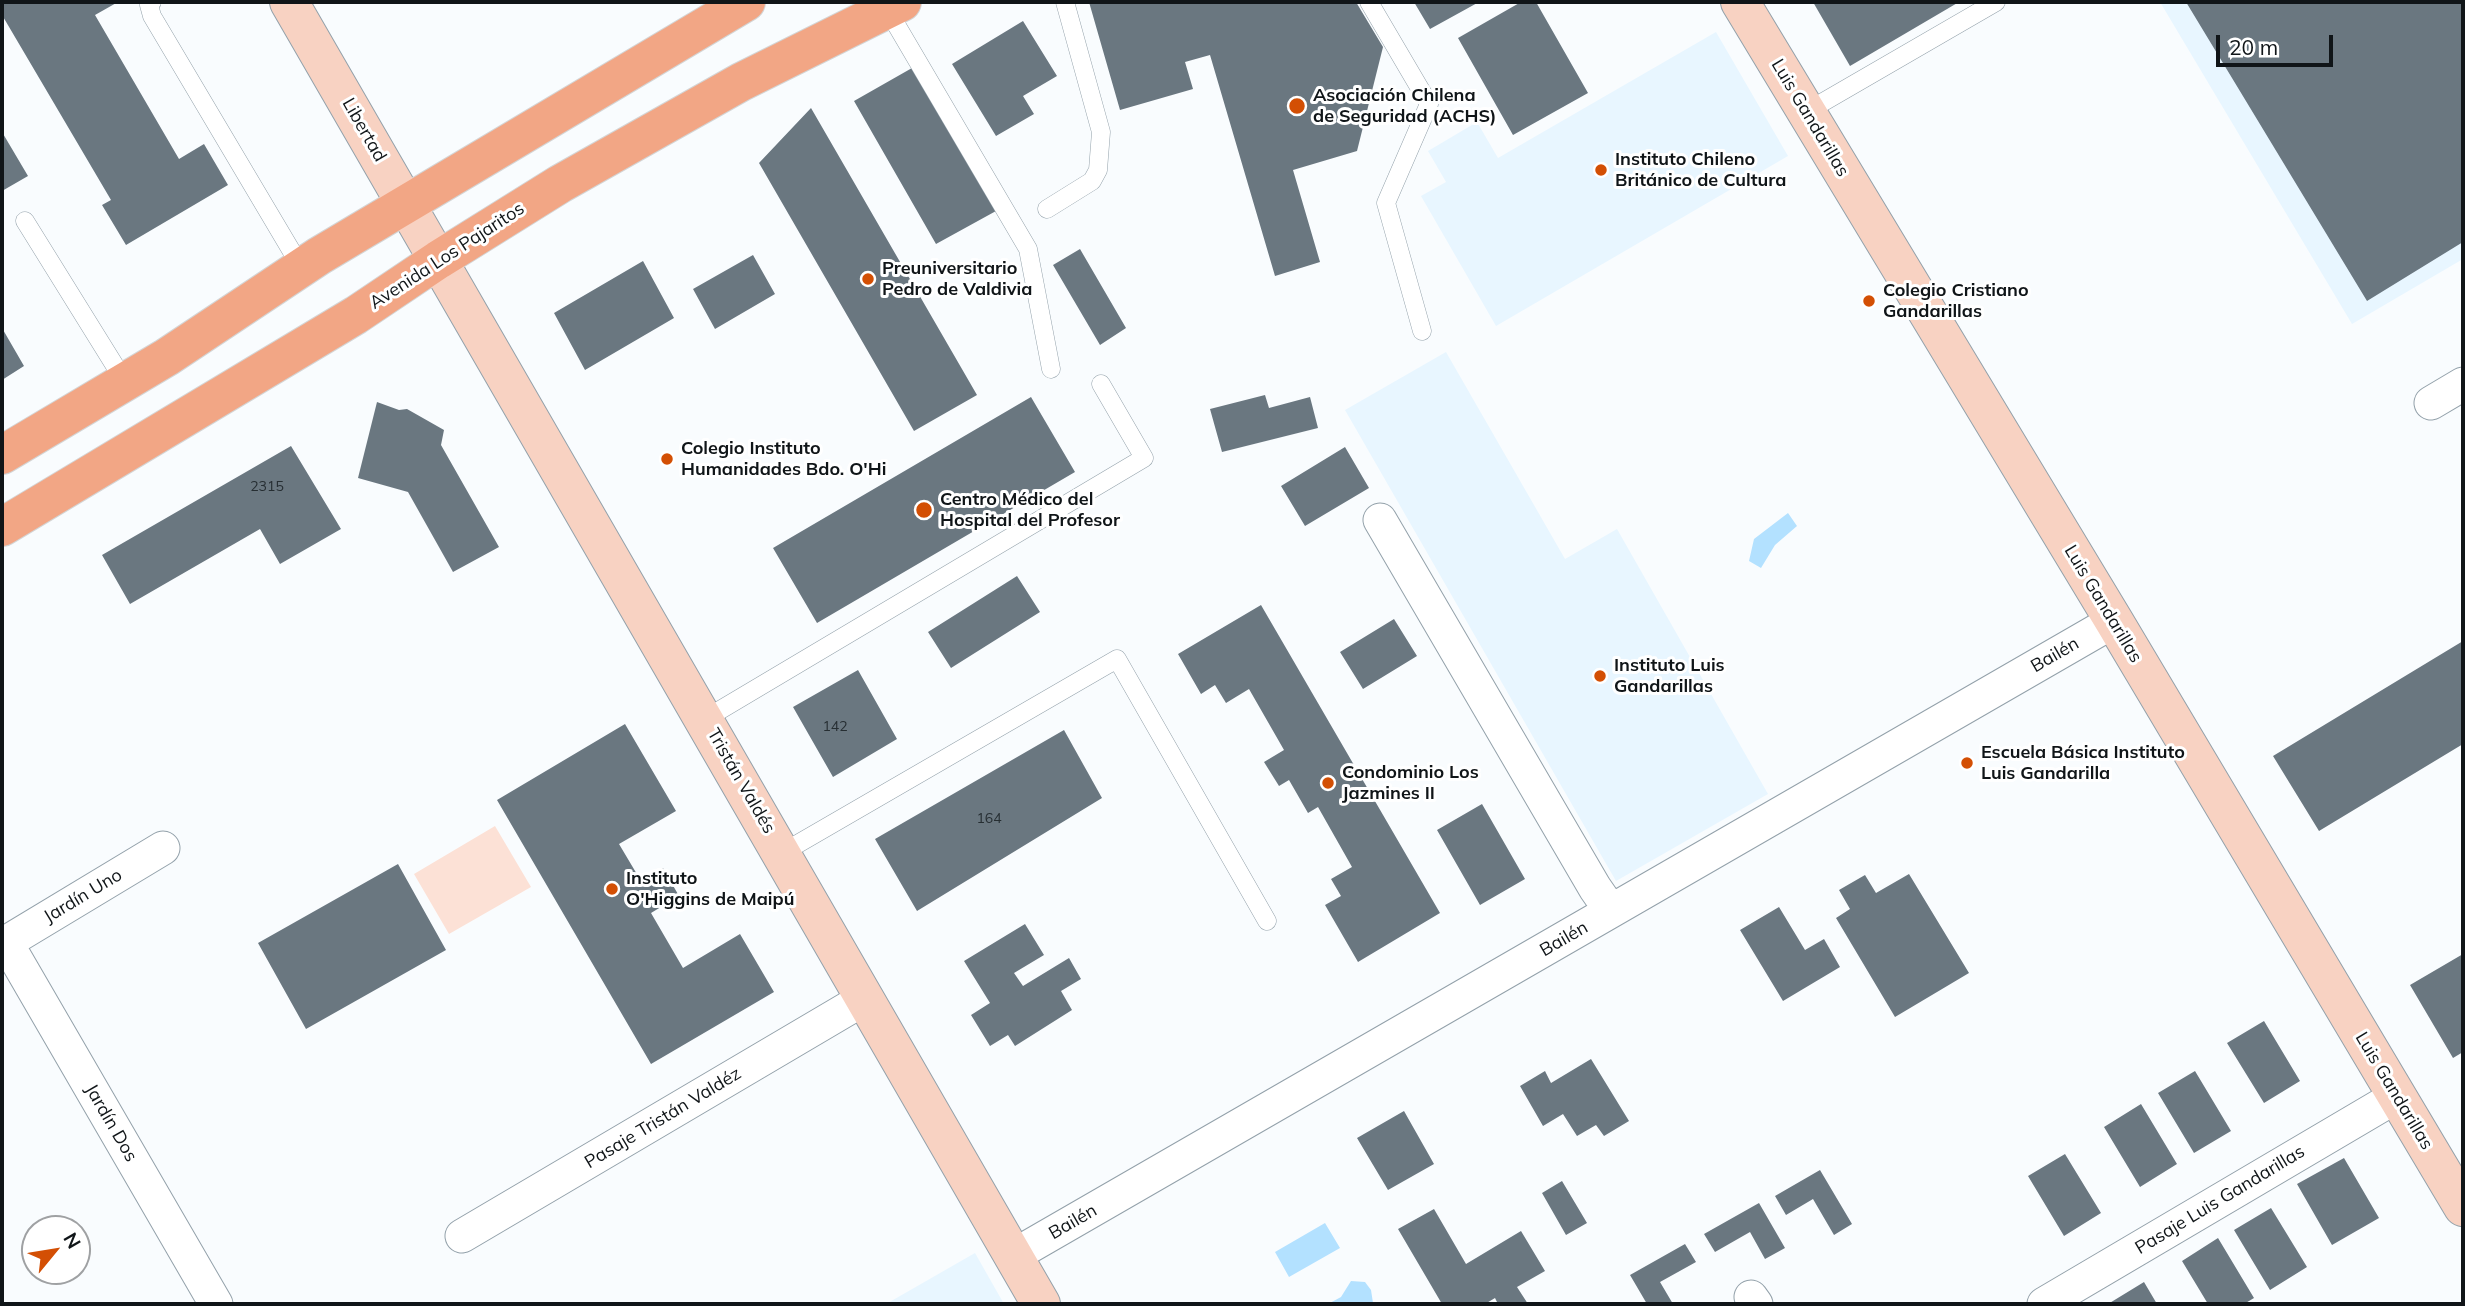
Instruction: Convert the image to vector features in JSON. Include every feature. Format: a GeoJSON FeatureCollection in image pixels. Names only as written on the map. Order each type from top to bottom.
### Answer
{"type":"FeatureCollection","features":[{"type":"Feature","properties":{"kind":"main road"},"geometry":{"type":"LineString","coordinates":[[2,455],[125,382],[301,267],[746,2]]}},
{"type":"Feature","properties":{"kind":"main road","name":"Avenida Los Pajaritos"},"geometry":{"type":"LineString","coordinates":[[2,527],[356,315],[438,260],[644,135],[741,82],[895,6]]}},
{"type":"Feature","properties":{"kind":"street","name":"Libertad"},"geometry":{"type":"LineString","coordinates":[[289,2],[438,260]]}},
{"type":"Feature","properties":{"kind":"street","name":"Luis Gandarillas"},"geometry":{"type":"LineString","coordinates":[[1743,3],[2463,1207]]}},
{"type":"Feature","properties":{"kind":"street","name":"Tristán Valdés"},"geometry":{"type":"LineString","coordinates":[[438,260],[1041,1304]]}},
{"type":"Feature","properties":{"kind":"street"},"geometry":{"type":"LineString","coordinates":[[2431,403],[2463,384]]}},
{"type":"Feature","properties":{"kind":"street"},"geometry":{"type":"LineString","coordinates":[[1380,520],[1611,911]]}},
{"type":"Feature","properties":{"kind":"street","name":"Bailén"},"geometry":{"type":"LineString","coordinates":[[1013,1256],[2114,621]]}},
{"type":"Feature","properties":{"kind":"street","name":"Jardín Uno"},"geometry":{"type":"LineString","coordinates":[[4,944],[163,848]]}},
{"type":"Feature","properties":{"kind":"street","name":"Jardín Dos"},"geometry":{"type":"LineString","coordinates":[[4,944],[216,1304]]}},
{"type":"Feature","properties":{"kind":"street","name":"Pasaje Tristán Valdéz"},"geometry":{"type":"LineString","coordinates":[[461,1236],[864,999]]}},
{"type":"Feature","properties":{"kind":"street","name":"Pasaje Luis Gandarillas"},"geometry":{"type":"LineString","coordinates":[[2044,1304],[2397,1096]]}},
{"type":"Feature","properties":{"kind":"lane"},"geometry":{"type":"LineString","coordinates":[[152,2],[149,5],[152,16],[301,267]]}},
{"type":"Feature","properties":{"kind":"lane"},"geometry":{"type":"LineString","coordinates":[[1047,209],[1091,181],[1098,170],[1101,132],[1065,2]]}},
{"type":"Feature","properties":{"kind":"lane"},"geometry":{"type":"LineString","coordinates":[[1369,2],[1429,104],[1385,203],[1422,331]]}},
{"type":"Feature","properties":{"kind":"lane"},"geometry":{"type":"LineString","coordinates":[[1806,112],[1996,2]]}},
{"type":"Feature","properties":{"kind":"lane"},"geometry":{"type":"LineString","coordinates":[[895,6],[1028,249],[1051,369]]}},
{"type":"Feature","properties":{"kind":"lane"},"geometry":{"type":"LineString","coordinates":[[25,221],[125,382]]}},
{"type":"Feature","properties":{"kind":"lane"},"geometry":{"type":"LineString","coordinates":[[705,719],[1144,458],[1101,384]]}},
{"type":"Feature","properties":{"kind":"lane"},"geometry":{"type":"LineString","coordinates":[[782,853],[1117,659],[1267,921]]}},
{"type":"Feature","properties":{"kind":"shaded area"},"geometry":{"type":"Polygon","coordinates":[[[2160,2],[2463,2],[2463,259],[2352,324],[2160,2]]]}},
{"type":"Feature","properties":{"kind":"shaded area","name":"Instituto Chileno Británico de Cultura"},"geometry":{"type":"Polygon","coordinates":[[[1716,32],[1788,156],[1496,326],[1421,196],[1446,182],[1428,151],[1477,122],[1498,158],[1716,32]]]}},
{"type":"Feature","properties":{"kind":"shaded area","name":"Instituto Luis Gandarillas"},"geometry":{"type":"Polygon","coordinates":[[[1446,352],[1565,559],[1617,529],[1768,794],[1616,881],[1345,410],[1446,352]]]}},
{"type":"Feature","properties":{"kind":"shaded area"},"geometry":{"type":"Polygon","coordinates":[[[495,826],[531,887],[449,934],[414,874],[495,826]]]}},
{"type":"Feature","properties":{"kind":"shaded area"},"geometry":{"type":"Polygon","coordinates":[[[975,1253],[1004,1304],[886,1304],[975,1253]]]}},
{"type":"Feature","properties":{"kind":"water"},"geometry":{"type":"Polygon","coordinates":[[[1788,513],[1797,526],[1775,545],[1761,568],[1749,561],[1754,539],[1788,513]]]}},
{"type":"Feature","properties":{"kind":"water"},"geometry":{"type":"Polygon","coordinates":[[[1325,1223],[1340,1248],[1289,1277],[1275,1252],[1325,1223]]]}},
{"type":"Feature","properties":{"kind":"water"},"geometry":{"type":"Polygon","coordinates":[[[1351,1281],[1365,1282],[1371,1290],[1373,1303],[1328,1304],[1341,1297],[1351,1281]]]}},
{"type":"Feature","properties":{"kind":"building"},"geometry":{"type":"Polygon","coordinates":[[[2,2],[118,2],[95,15],[179,159],[204,144],[228,185],[126,245],[102,205],[111,200],[2,15],[2,2]]]}},
{"type":"Feature","properties":{"kind":"building","name":"Asociación Chilena de Seguridad (ACHS)"},"geometry":{"type":"Polygon","coordinates":[[[1089,2],[1356,2],[1383,47],[1357,151],[1293,170],[1320,262],[1275,276],[1210,55],[1185,62],[1193,89],[1120,110],[1089,2]]]}},
{"type":"Feature","properties":{"kind":"building"},"geometry":{"type":"Polygon","coordinates":[[[1414,2],[1479,2],[1430,29],[1414,2]]]}},
{"type":"Feature","properties":{"kind":"building"},"geometry":{"type":"Polygon","coordinates":[[[1521,2],[1536,2],[1588,93],[1513,135],[1458,38],[1521,2]]]}},
{"type":"Feature","properties":{"kind":"building"},"geometry":{"type":"Polygon","coordinates":[[[1813,2],[1959,2],[1850,66],[1813,2]]]}},
{"type":"Feature","properties":{"kind":"building"},"geometry":{"type":"Polygon","coordinates":[[[2186,2],[2463,2],[2463,242],[2367,301],[2186,2]]]}},
{"type":"Feature","properties":{"kind":"building"},"geometry":{"type":"Polygon","coordinates":[[[1023,21],[1057,76],[1023,96],[1034,114],[996,136],[952,64],[1023,21]]]}},
{"type":"Feature","properties":{"kind":"building"},"geometry":{"type":"Polygon","coordinates":[[[912,68],[996,211],[936,244],[854,101],[912,68]]]}},
{"type":"Feature","properties":{"kind":"building","name":"Preuniversitario Pedro de Valdivia"},"geometry":{"type":"Polygon","coordinates":[[[811,108],[977,395],[914,431],[759,163],[811,108]]]}},
{"type":"Feature","properties":{"kind":"building"},"geometry":{"type":"Polygon","coordinates":[[[2,132],[28,176],[2,191],[2,132]]]}},
{"type":"Feature","properties":{"kind":"building"},"geometry":{"type":"Polygon","coordinates":[[[1080,249],[1126,328],[1100,345],[1053,265],[1080,249]]]}},
{"type":"Feature","properties":{"kind":"building"},"geometry":{"type":"Polygon","coordinates":[[[753,255],[775,294],[715,329],[693,289],[753,255]]]}},
{"type":"Feature","properties":{"kind":"building"},"geometry":{"type":"Polygon","coordinates":[[[643,261],[674,318],[585,370],[554,313],[643,261]]]}},
{"type":"Feature","properties":{"kind":"building"},"geometry":{"type":"Polygon","coordinates":[[[2,328],[24,366],[2,380],[2,328]]]}},
{"type":"Feature","properties":{"kind":"building"},"geometry":{"type":"Polygon","coordinates":[[[1265,395],[1269,408],[1310,397],[1318,428],[1222,452],[1210,409],[1265,395]]]}},
{"type":"Feature","properties":{"kind":"building","name":"Centro Médico del Hospital del Profesor"},"geometry":{"type":"Polygon","coordinates":[[[1031,397],[1075,472],[817,623],[773,548],[1031,397]]]}},
{"type":"Feature","properties":{"kind":"building"},"geometry":{"type":"Polygon","coordinates":[[[377,402],[399,410],[407,409],[444,430],[441,445],[499,547],[453,572],[408,492],[358,478],[377,402]]]}},
{"type":"Feature","properties":{"kind":"building"},"geometry":{"type":"Polygon","coordinates":[[[291,446],[341,529],[280,564],[260,529],[130,604],[102,555],[291,446]]]}},
{"type":"Feature","properties":{"kind":"building"},"geometry":{"type":"Polygon","coordinates":[[[1345,447],[1369,488],[1305,526],[1281,486],[1345,447]]]}},
{"type":"Feature","properties":{"kind":"building"},"geometry":{"type":"Polygon","coordinates":[[[1017,576],[1040,612],[951,668],[928,632],[1017,576]]]}},
{"type":"Feature","properties":{"kind":"building","name":"Condominio Los Jazmines II"},"geometry":{"type":"Polygon","coordinates":[[[1261,605],[1440,913],[1358,962],[1325,905],[1341,896],[1331,879],[1352,867],[1318,807],[1308,813],[1289,780],[1279,786],[1264,762],[1284,750],[1249,689],[1226,703],[1215,685],[1201,694],[1178,654],[1261,605]]]}},
{"type":"Feature","properties":{"kind":"building"},"geometry":{"type":"Polygon","coordinates":[[[1394,619],[1417,656],[1363,689],[1340,652],[1394,619]]]}},
{"type":"Feature","properties":{"kind":"building"},"geometry":{"type":"Polygon","coordinates":[[[2463,641],[2463,744],[2319,831],[2273,756],[2463,641]]]}},
{"type":"Feature","properties":{"kind":"building"},"geometry":{"type":"Polygon","coordinates":[[[858,670],[897,739],[833,777],[793,707],[858,670]]]}},
{"type":"Feature","properties":{"kind":"building","name":"Instituto O'Higgins de Maipú"},"geometry":{"type":"Polygon","coordinates":[[[625,724],[676,811],[619,844],[641,881],[663,868],[679,896],[651,913],[683,968],[740,934],[774,992],[651,1064],[497,800],[625,724]]]}},
{"type":"Feature","properties":{"kind":"building"},"geometry":{"type":"Polygon","coordinates":[[[1064,730],[1102,798],[917,911],[875,839],[1064,730]]]}},
{"type":"Feature","properties":{"kind":"building"},"geometry":{"type":"Polygon","coordinates":[[[1482,804],[1525,879],[1480,905],[1437,830],[1482,804]]]}},
{"type":"Feature","properties":{"kind":"building"},"geometry":{"type":"Polygon","coordinates":[[[398,864],[446,950],[306,1029],[258,943],[398,864]]]}},
{"type":"Feature","properties":{"kind":"building"},"geometry":{"type":"Polygon","coordinates":[[[1909,874],[1969,973],[1895,1017],[1836,918],[1850,909],[1839,890],[1865,875],[1876,893],[1909,874]]]}},
{"type":"Feature","properties":{"kind":"building"},"geometry":{"type":"Polygon","coordinates":[[[1779,907],[1805,950],[1824,939],[1840,967],[1783,1001],[1740,930],[1779,907]]]}},
{"type":"Feature","properties":{"kind":"building"},"geometry":{"type":"Polygon","coordinates":[[[1025,924],[1044,955],[1014,973],[1023,986],[1069,958],[1081,979],[1061,991],[1072,1010],[1015,1046],[1008,1035],[990,1046],[971,1015],[990,1003],[964,961],[1025,924]]]}},
{"type":"Feature","properties":{"kind":"building"},"geometry":{"type":"Polygon","coordinates":[[[2463,954],[2463,1052],[2453,1058],[2410,985],[2463,954]]]}},
{"type":"Feature","properties":{"kind":"building"},"geometry":{"type":"Polygon","coordinates":[[[2264,1021],[2300,1081],[2264,1103],[2227,1043],[2264,1021]]]}},
{"type":"Feature","properties":{"kind":"building"},"geometry":{"type":"Polygon","coordinates":[[[1591,1059],[1629,1121],[1604,1136],[1596,1125],[1577,1136],[1563,1114],[1543,1126],[1520,1086],[1545,1071],[1551,1083],[1591,1059]]]}},
{"type":"Feature","properties":{"kind":"building"},"geometry":{"type":"Polygon","coordinates":[[[2195,1071],[2231,1131],[2194,1153],[2158,1093],[2195,1071]]]}},
{"type":"Feature","properties":{"kind":"building"},"geometry":{"type":"Polygon","coordinates":[[[2141,1104],[2177,1164],[2140,1187],[2104,1127],[2141,1104]]]}},
{"type":"Feature","properties":{"kind":"building"},"geometry":{"type":"Polygon","coordinates":[[[1404,1111],[1434,1164],[1388,1190],[1357,1138],[1404,1111]]]}},
{"type":"Feature","properties":{"kind":"building"},"geometry":{"type":"Polygon","coordinates":[[[2065,1154],[2101,1213],[2064,1236],[2028,1176],[2065,1154]]]}},
{"type":"Feature","properties":{"kind":"building"},"geometry":{"type":"Polygon","coordinates":[[[2344,1158],[2379,1218],[2332,1245],[2297,1184],[2344,1158]]]}},
{"type":"Feature","properties":{"kind":"building"},"geometry":{"type":"Polygon","coordinates":[[[1820,1170],[1852,1224],[1834,1235],[1813,1199],[1786,1215],[1775,1196],[1820,1170]]]}},
{"type":"Feature","properties":{"kind":"building"},"geometry":{"type":"Polygon","coordinates":[[[1562,1181],[1587,1223],[1566,1235],[1542,1193],[1562,1181]]]}},
{"type":"Feature","properties":{"kind":"building"},"geometry":{"type":"Polygon","coordinates":[[[1759,1203],[1785,1248],[1765,1259],[1750,1232],[1715,1252],[1704,1234],[1759,1203]]]}},
{"type":"Feature","properties":{"kind":"building"},"geometry":{"type":"Polygon","coordinates":[[[2271,1208],[2307,1267],[2270,1290],[2234,1230],[2271,1208]]]}},
{"type":"Feature","properties":{"kind":"building"},"geometry":{"type":"Polygon","coordinates":[[[1434,1209],[1466,1264],[1521,1231],[1545,1271],[1517,1287],[1528,1304],[1498,1304],[1495,1298],[1485,1304],[1442,1304],[1398,1229],[1434,1209]]]}},
{"type":"Feature","properties":{"kind":"building"},"geometry":{"type":"Polygon","coordinates":[[[2218,1238],[2254,1298],[2244,1304],[2208,1304],[2182,1261],[2218,1238]]]}},
{"type":"Feature","properties":{"kind":"building"},"geometry":{"type":"Polygon","coordinates":[[[1685,1244],[1696,1262],[1660,1282],[1673,1304],[1647,1304],[1630,1275],[1685,1244]]]}},
{"type":"Feature","properties":{"kind":"building"},"geometry":{"type":"Polygon","coordinates":[[[2144,1282],[2157,1304],[2108,1304],[2144,1282]]]}},
{"type":"Feature","properties":{"kind":"place","name":"Asociación Chilena de Seguridad (ACHS)"},"geometry":{"type":"Point","coordinates":[1297,106]}},
{"type":"Feature","properties":{"kind":"place","name":"Instituto Chileno Británico de Cultura"},"geometry":{"type":"Point","coordinates":[1601,170]}},
{"type":"Feature","properties":{"kind":"place","name":"Preuniversitario Pedro de Valdivia"},"geometry":{"type":"Point","coordinates":[868,279]}},
{"type":"Feature","properties":{"kind":"place","name":"Colegio Cristiano Gandarillas"},"geometry":{"type":"Point","coordinates":[1869,301]}},
{"type":"Feature","properties":{"kind":"place","name":"Colegio Instituto Humanidades Bdo. O'Hi"},"geometry":{"type":"Point","coordinates":[667,459]}},
{"type":"Feature","properties":{"kind":"place","name":"Centro Médico del Hospital del Profesor"},"geometry":{"type":"Point","coordinates":[924,510]}},
{"type":"Feature","properties":{"kind":"place","name":"Instituto Luis Gandarillas"},"geometry":{"type":"Point","coordinates":[1600,676]}},
{"type":"Feature","properties":{"kind":"place","name":"Escuela Básica Instituto Luis Gandarilla"},"geometry":{"type":"Point","coordinates":[1967,763]}},
{"type":"Feature","properties":{"kind":"place","name":"Condominio Los Jazmines II"},"geometry":{"type":"Point","coordinates":[1328,783]}},
{"type":"Feature","properties":{"kind":"place","name":"Instituto O'Higgins de Maipú"},"geometry":{"type":"Point","coordinates":[612,889]}}]}
